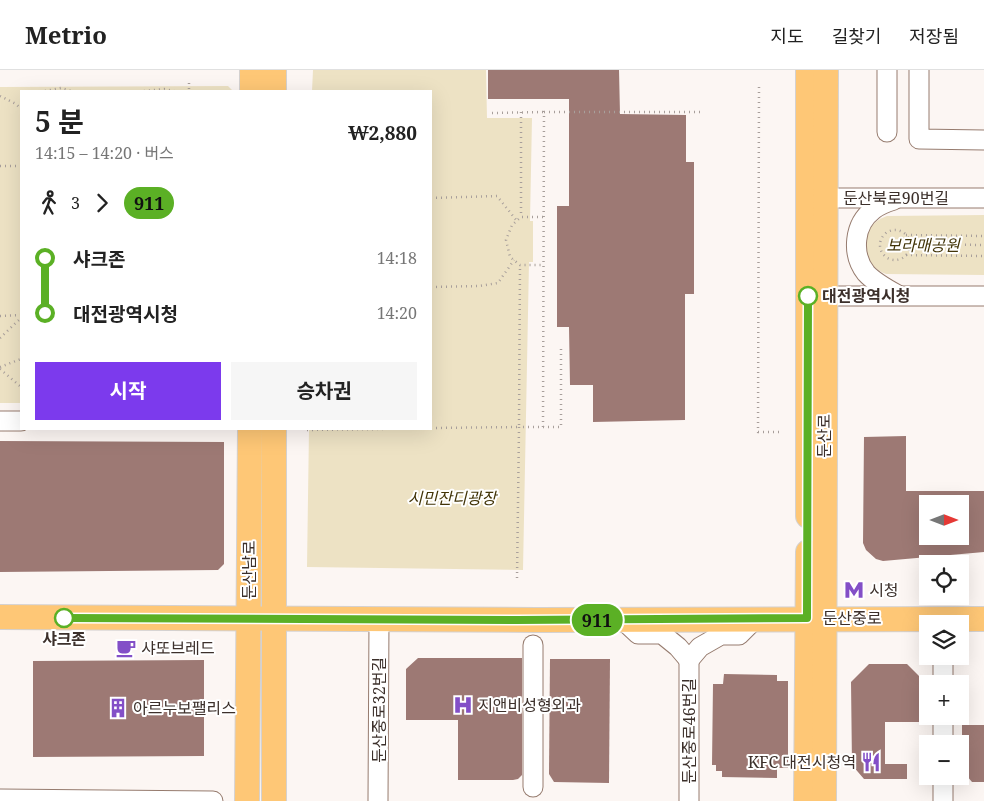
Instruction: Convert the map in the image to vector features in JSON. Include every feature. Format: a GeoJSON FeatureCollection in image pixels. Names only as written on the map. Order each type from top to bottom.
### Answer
{"type":"FeatureCollection","features":[{"type":"Feature","properties":{"kind":"main road"},"geometry":{"type":"LineString","coordinates":[[252,70],[252,90]]}},
{"type":"Feature","properties":{"kind":"main road"},"geometry":{"type":"LineString","coordinates":[[274,70],[274,90]]}},
{"type":"Feature","properties":{"kind":"main road","name":"둔산로"},"geometry":{"type":"LineString","coordinates":[[806,801],[816,618],[825,296],[808,70]]}},
{"type":"Feature","properties":{"kind":"main road","name":"둔산로"},"geometry":{"type":"LineString","coordinates":[[824,801],[816,618],[817,198],[826,70]]}},
{"type":"Feature","properties":{"kind":"main road","name":"둔산남로"},"geometry":{"type":"LineString","coordinates":[[247,801],[250,430]]}},
{"type":"Feature","properties":{"kind":"main road","name":"둔산남로"},"geometry":{"type":"LineString","coordinates":[[274,430],[274,801]]}},
{"type":"Feature","properties":{"kind":"main road","name":"둔산중로"},"geometry":{"type":"LineString","coordinates":[[0,617],[249,619],[816,618],[919,620]]}},
{"type":"Feature","properties":{"kind":"main road","name":"둔산중로"},"geometry":{"type":"LineString","coordinates":[[969,619],[984,618]]}},
{"type":"Feature","properties":{"kind":"street"},"geometry":{"type":"LineString","coordinates":[[887,70],[887,132]]}},
{"type":"Feature","properties":{"kind":"street"},"geometry":{"type":"LineString","coordinates":[[919,70],[919,139],[984,140]]}},
{"type":"Feature","properties":{"kind":"street","name":"둔산북로90번길"},"geometry":{"type":"LineString","coordinates":[[817,198],[984,198]]}},
{"type":"Feature","properties":{"kind":"street"},"geometry":{"type":"LineString","coordinates":[[897,198],[872,211],[863,220],[858,232],[856,245],[858,260],[866,273],[899,296]]}},
{"type":"Feature","properties":{"kind":"street"},"geometry":{"type":"LineString","coordinates":[[825,296],[984,296]]}},
{"type":"Feature","properties":{"kind":"street"},"geometry":{"type":"LineString","coordinates":[[0,421],[20,421]]}},
{"type":"Feature","properties":{"kind":"street"},"geometry":{"type":"LineString","coordinates":[[622,619],[638,634],[662,634],[678,647],[689,660],[700,647],[721,635],[739,635],[756,618]]}},
{"type":"Feature","properties":{"kind":"street","name":"둔산중로32번길"},"geometry":{"type":"LineString","coordinates":[[378,801],[379,619]]}},
{"type":"Feature","properties":{"kind":"street"},"geometry":{"type":"LineString","coordinates":[[533,645],[533,787]]}},
{"type":"Feature","properties":{"kind":"street","name":"둔산중로46번길"},"geometry":{"type":"LineString","coordinates":[[689,660],[689,801]]}},
{"type":"Feature","properties":{"kind":"street"},"geometry":{"type":"LineString","coordinates":[[943,785],[943,801]]}},
{"type":"Feature","properties":{"kind":"street"},"geometry":{"type":"LineString","coordinates":[[0,799],[213,801]]}},
{"type":"Feature","properties":{"kind":"path"},"geometry":{"type":"LineString","coordinates":[[189,83],[189,90]]}},
{"type":"Feature","properties":{"kind":"path"},"geometry":{"type":"LineString","coordinates":[[759,87],[758,432],[780,432]]}},
{"type":"Feature","properties":{"kind":"path"},"geometry":{"type":"LineString","coordinates":[[50,90],[61,88],[68,90]]}},
{"type":"Feature","properties":{"kind":"path"},"geometry":{"type":"LineString","coordinates":[[0,96],[20,108]]}},
{"type":"Feature","properties":{"kind":"path"},"geometry":{"type":"LineString","coordinates":[[16,104],[20,102]]}},
{"type":"Feature","properties":{"kind":"path"},"geometry":{"type":"LineString","coordinates":[[492,112],[704,112]]}},
{"type":"Feature","properties":{"kind":"path"},"geometry":{"type":"LineString","coordinates":[[521,112],[522,217]]}},
{"type":"Feature","properties":{"kind":"path"},"geometry":{"type":"LineString","coordinates":[[543,427],[544,112]]}},
{"type":"Feature","properties":{"kind":"path"},"geometry":{"type":"LineString","coordinates":[[0,166],[20,166]]}},
{"type":"Feature","properties":{"kind":"path"},"geometry":{"type":"LineString","coordinates":[[432,198],[497,196],[517,221]]}},
{"type":"Feature","properties":{"kind":"path"},"geometry":{"type":"LineString","coordinates":[[544,217],[522,217],[512,225],[506,240],[510,257],[520,265],[544,265]]}},
{"type":"Feature","properties":{"kind":"path"},"geometry":{"type":"LineString","coordinates":[[906,255],[910,244],[906,235],[899,230],[890,230],[882,236],[880,245],[883,254],[887,258],[896,260],[906,255],[984,256]]}},
{"type":"Feature","properties":{"kind":"path"},"geometry":{"type":"LineString","coordinates":[[906,235],[984,236]]}},
{"type":"Feature","properties":{"kind":"path"},"geometry":{"type":"LineString","coordinates":[[910,244],[984,245]]}},
{"type":"Feature","properties":{"kind":"path"},"geometry":{"type":"LineString","coordinates":[[432,287],[479,286],[498,283],[514,260]]}},
{"type":"Feature","properties":{"kind":"path"},"geometry":{"type":"LineString","coordinates":[[517,578],[520,265]]}},
{"type":"Feature","properties":{"kind":"path"},"geometry":{"type":"LineString","coordinates":[[0,316],[20,317]]}},
{"type":"Feature","properties":{"kind":"path"},"geometry":{"type":"LineString","coordinates":[[0,338],[20,318]]}},
{"type":"Feature","properties":{"kind":"path"},"geometry":{"type":"LineString","coordinates":[[432,428],[561,427],[561,346]]}},
{"type":"Feature","properties":{"kind":"path"},"geometry":{"type":"LineString","coordinates":[[20,359],[0,368],[20,386]]}},
{"type":"Feature","properties":{"kind":"green space","name":"시민잔디광장"},"geometry":{"type":"Polygon","coordinates":[[[313,70],[486,70],[487,118],[532,118],[530,221],[533,221],[533,262],[529,262],[523,570],[307,567],[309,430],[432,430],[432,90],[312,90],[313,70]]]}},
{"type":"Feature","properties":{"kind":"green space"},"geometry":{"type":"Polygon","coordinates":[[[228,86],[232,90],[20,90],[20,403],[0,403],[0,87],[228,86]]]}},
{"type":"Feature","properties":{"kind":"green space","name":"보라매공원"},"geometry":{"type":"Polygon","coordinates":[[[984,215],[984,275],[886,274],[876,269],[869,262],[865,253],[864,245],[870,228],[877,221],[887,216],[984,215]]]}},
{"type":"Feature","properties":{"kind":"building"},"geometry":{"type":"Polygon","coordinates":[[[488,70],[619,70],[620,114],[686,115],[686,162],[694,162],[694,294],[685,294],[685,420],[593,422],[593,385],[570,385],[569,327],[557,327],[557,206],[569,206],[569,99],[488,99],[488,70]]]}},
{"type":"Feature","properties":{"kind":"building"},"geometry":{"type":"Polygon","coordinates":[[[906,436],[906,491],[984,491],[984,552],[919,555],[919,558],[883,561],[876,559],[866,550],[863,543],[864,437],[906,436]]]}},
{"type":"Feature","properties":{"kind":"building"},"geometry":{"type":"Polygon","coordinates":[[[0,441],[224,442],[224,564],[218,570],[0,572],[0,441]]]}},
{"type":"Feature","properties":{"kind":"building"},"geometry":{"type":"Polygon","coordinates":[[[418,658],[522,658],[522,775],[518,779],[458,780],[458,720],[406,720],[406,669],[418,658]]]}},
{"type":"Feature","properties":{"kind":"building"},"geometry":{"type":"Polygon","coordinates":[[[550,659],[610,659],[609,783],[554,782],[549,774],[550,659]]]}},
{"type":"Feature","properties":{"kind":"building","name":"아르누보팰리스"},"geometry":{"type":"Polygon","coordinates":[[[204,660],[204,756],[33,757],[33,661],[204,660]]]}},
{"type":"Feature","properties":{"kind":"building"},"geometry":{"type":"Polygon","coordinates":[[[869,664],[907,664],[919,676],[919,722],[885,722],[885,764],[907,764],[907,779],[864,779],[852,765],[851,682],[869,664]]]}},
{"type":"Feature","properties":{"kind":"building"},"geometry":{"type":"Polygon","coordinates":[[[724,674],[777,675],[777,681],[788,681],[788,768],[777,768],[777,778],[722,777],[722,771],[716,771],[716,765],[712,765],[713,684],[723,684],[724,674]]]}},
{"type":"Feature","properties":{"kind":"building"},"geometry":{"type":"Polygon","coordinates":[[[962,725],[984,725],[984,782],[972,782],[969,778],[969,735],[962,735],[962,725]]]}},
{"type":"Feature","properties":{"kind":"bus line","name":"911"},"geometry":{"type":"LineString","coordinates":[[64,618],[517,620],[807,618],[808,296]]}},
{"type":"Feature","properties":{"kind":"place","name":"대전광역시청"},"geometry":{"type":"Point","coordinates":[808,296]}},
{"type":"Feature","properties":{"kind":"place","name":"시청"},"geometry":{"type":"Point","coordinates":[854,590]}},
{"type":"Feature","properties":{"kind":"place","name":"샤크존"},"geometry":{"type":"Point","coordinates":[64,618]}},
{"type":"Feature","properties":{"kind":"place","name":"샤또브레드"},"geometry":{"type":"Point","coordinates":[126,648]}},
{"type":"Feature","properties":{"kind":"place","name":"지앤비성형외과"},"geometry":{"type":"Point","coordinates":[463,705]}},
{"type":"Feature","properties":{"kind":"place","name":"아르누보팰리스"},"geometry":{"type":"Point","coordinates":[118,708]}},
{"type":"Feature","properties":{"kind":"place","name":"KFC 대전시청역"},"geometry":{"type":"Point","coordinates":[871,762]}}]}
